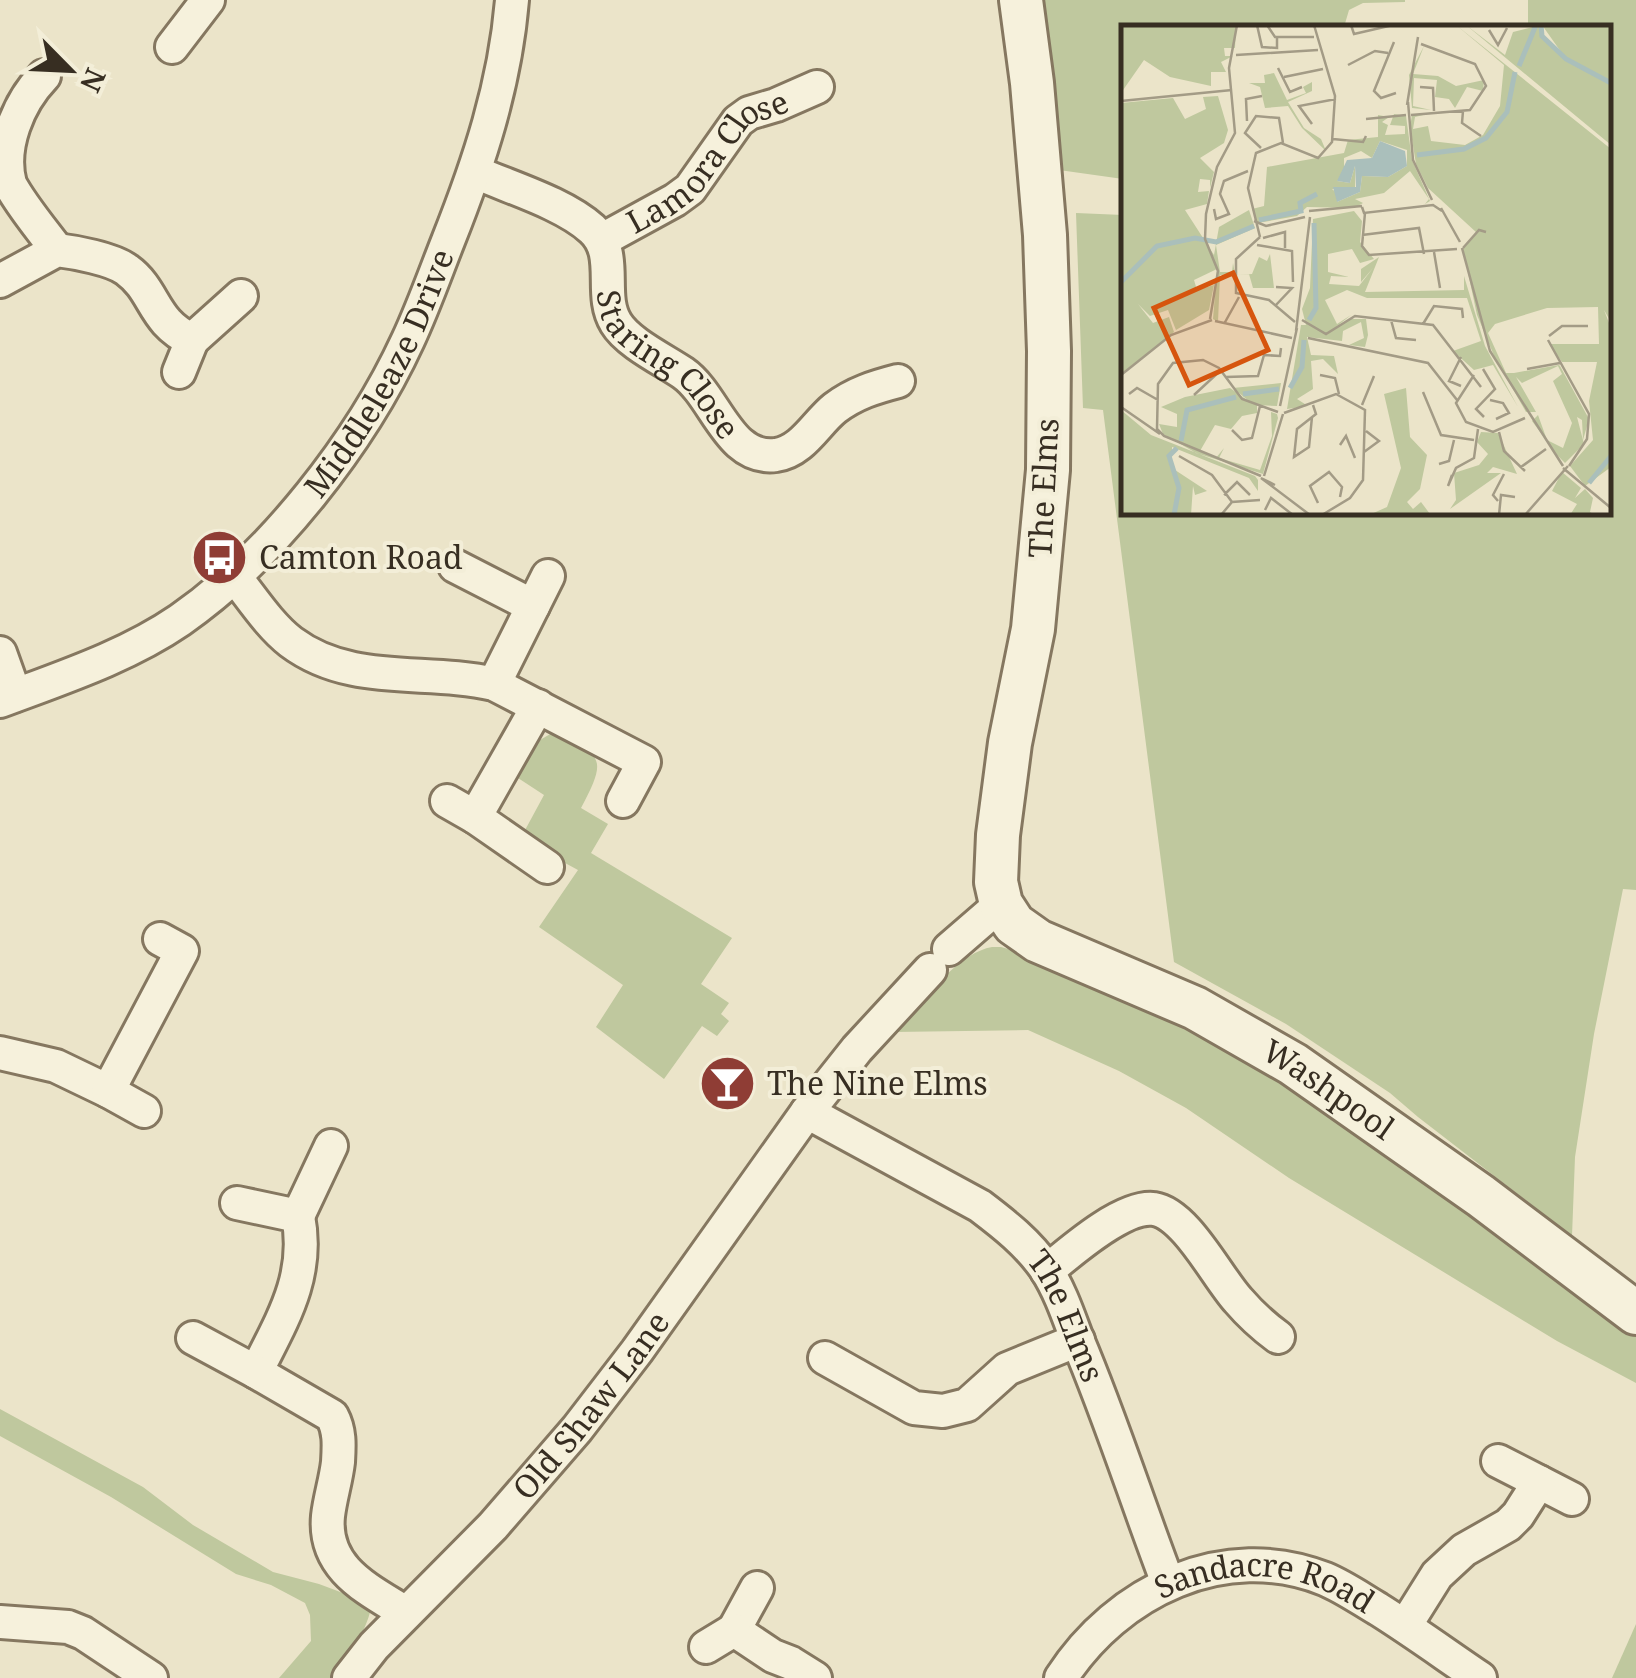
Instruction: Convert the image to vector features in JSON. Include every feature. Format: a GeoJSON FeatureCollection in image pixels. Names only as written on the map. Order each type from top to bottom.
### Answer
{"type":"FeatureCollection","features":[{"type":"Feature","properties":{"kind":"street"},"geometry":{"type":"LineString","coordinates":[[172,47],[208,0]]}},
{"type":"Feature","properties":{"kind":"street","name":"Middleleaze Drive"},"geometry":{"type":"LineString","coordinates":[[8,698],[154,636],[208,600],[299,507],[333,464],[387,382],[411,334],[475,172],[504,67],[512,0]]}},
{"type":"Feature","properties":{"kind":"street","name":"The Elms"},"geometry":{"type":"LineString","coordinates":[[1001,904],[996,882],[998,835],[1010,743],[1032,629],[1048,470],[1045,235],[1021,0]]}},
{"type":"Feature","properties":{"kind":"street"},"geometry":{"type":"LineString","coordinates":[[44,76],[28,93],[9,128],[3,148],[4,169],[9,183],[56,250]]}},
{"type":"Feature","properties":{"kind":"street","name":"Lamora Close"},"geometry":{"type":"LineString","coordinates":[[602,240],[690,188],[738,121],[749,113],[817,87]]}},
{"type":"Feature","properties":{"kind":"street","name":"Staring Close"},"geometry":{"type":"LineString","coordinates":[[475,172],[556,207],[592,229],[606,250],[614,321],[626,334],[697,384],[734,437],[754,453],[777,455],[790,451],[833,410],[862,391],[898,381]]}},
{"type":"Feature","properties":{"kind":"street"},"geometry":{"type":"LineString","coordinates":[[0,281],[56,250],[93,258],[127,270],[174,332],[192,340]]}},
{"type":"Feature","properties":{"kind":"street"},"geometry":{"type":"LineString","coordinates":[[179,372],[192,340],[241,296]]}},
{"type":"Feature","properties":{"kind":"street"},"geometry":{"type":"LineString","coordinates":[[454,566],[533,606]]}},
{"type":"Feature","properties":{"kind":"street"},"geometry":{"type":"LineString","coordinates":[[494,684],[548,576]]}},
{"type":"Feature","properties":{"kind":"street"},"geometry":{"type":"LineString","coordinates":[[234,577],[281,633],[311,655],[364,672],[475,679],[494,684],[644,762],[622,801]]}},
{"type":"Feature","properties":{"kind":"street"},"geometry":{"type":"LineString","coordinates":[[0,654],[8,698]]}},
{"type":"Feature","properties":{"kind":"street"},"geometry":{"type":"LineString","coordinates":[[538,706],[461,809],[547,866]]}},
{"type":"Feature","properties":{"kind":"street"},"geometry":{"type":"LineString","coordinates":[[808,1112],[857,1048],[940,960],[1001,904]]}},
{"type":"Feature","properties":{"kind":"street","name":"Washpool"},"geometry":{"type":"LineString","coordinates":[[1001,904],[1014,924],[1038,941],[1195,1008],[1294,1064],[1636,1312]]}},
{"type":"Feature","properties":{"kind":"street"},"geometry":{"type":"LineString","coordinates":[[108,1091],[182,951],[160,939]]}},
{"type":"Feature","properties":{"kind":"street"},"geometry":{"type":"LineString","coordinates":[[0,1053],[56,1066],[144,1111]]}},
{"type":"Feature","properties":{"kind":"street","name":"The Elms"},"geometry":{"type":"LineString","coordinates":[[808,1112],[980,1206],[1028,1246],[1060,1294],[1168,1583]]}},
{"type":"Feature","properties":{"kind":"street","name":"Old Shaw Lane"},"geometry":{"type":"LineString","coordinates":[[349,1678],[374,1646],[493,1526],[577,1430],[808,1112]]}},
{"type":"Feature","properties":{"kind":"street"},"geometry":{"type":"LineString","coordinates":[[256,1372],[298,1280],[298,1216],[331,1146]]}},
{"type":"Feature","properties":{"kind":"street"},"geometry":{"type":"LineString","coordinates":[[236,1203],[298,1216]]}},
{"type":"Feature","properties":{"kind":"street"},"geometry":{"type":"LineString","coordinates":[[1047,1271],[1112,1223],[1153,1209],[1179,1224],[1235,1298],[1278,1337]]}},
{"type":"Feature","properties":{"kind":"street"},"geometry":{"type":"LineString","coordinates":[[193,1338],[332,1416],[340,1440],[328,1515],[331,1551],[352,1577],[406,1613]]}},
{"type":"Feature","properties":{"kind":"street"},"geometry":{"type":"LineString","coordinates":[[825,1358],[914,1408],[944,1411],[967,1405],[1007,1369],[1078,1340]]}},
{"type":"Feature","properties":{"kind":"street"},"geometry":{"type":"LineString","coordinates":[[1498,1461],[1572,1499]]}},
{"type":"Feature","properties":{"kind":"street"},"geometry":{"type":"LineString","coordinates":[[1405,1626],[1438,1575],[1464,1550],[1508,1525],[1538,1482]]}},
{"type":"Feature","properties":{"kind":"street","name":"Sandacre Road"},"geometry":{"type":"LineString","coordinates":[[1061,1678],[1106,1625],[1135,1601],[1168,1583],[1230,1566],[1282,1567],[1326,1580],[1405,1626],[1480,1678]]}},
{"type":"Feature","properties":{"kind":"street"},"geometry":{"type":"LineString","coordinates":[[706,1647],[734,1630],[757,1588]]}},
{"type":"Feature","properties":{"kind":"street"},"geometry":{"type":"LineString","coordinates":[[0,1622],[83,1633],[151,1678]]}},
{"type":"Feature","properties":{"kind":"street"},"geometry":{"type":"LineString","coordinates":[[734,1630],[815,1678]]}},
{"type":"Feature","properties":{"kind":"green space"},"geometry":{"type":"Polygon","coordinates":[[[1041,0],[1405,0],[1363,3],[1349,10],[1345,25],[1121,25],[1121,179],[1059,170],[1041,0]]]}},
{"type":"Feature","properties":{"kind":"green space"},"geometry":{"type":"Polygon","coordinates":[[[1528,0],[1636,0],[1636,890],[1623,889],[1594,1034],[1575,1157],[1572,1236],[1390,1093],[1286,1024],[1174,962],[1103,410],[1083,408],[1076,213],[1121,215],[1121,515],[1611,515],[1611,25],[1528,25],[1528,0]]]}},
{"type":"Feature","properties":{"kind":"green space"},"geometry":{"type":"Polygon","coordinates":[[[552,733],[582,747],[596,760],[595,778],[581,808],[608,824],[591,853],[732,938],[701,984],[729,1003],[721,1014],[729,1021],[717,1036],[702,1026],[664,1079],[596,1027],[623,985],[539,927],[578,870],[554,857],[557,852],[524,832],[544,795],[518,778],[540,740],[552,733]]]}},
{"type":"Feature","properties":{"kind":"green space"},"geometry":{"type":"Polygon","coordinates":[[[992,947],[1022,953],[1171,1016],[1299,1093],[1636,1337],[1636,1383],[1557,1341],[1289,1178],[1186,1108],[1119,1071],[1028,1030],[894,1032],[952,970],[978,951],[992,947]]]}},
{"type":"Feature","properties":{"kind":"green space"},"geometry":{"type":"Polygon","coordinates":[[[0,1409],[143,1487],[193,1525],[273,1572],[319,1584],[371,1608],[361,1636],[344,1663],[331,1678],[279,1678],[311,1641],[310,1615],[305,1603],[271,1585],[236,1574],[111,1497],[0,1436],[0,1409]]]}},
{"type":"Feature","properties":{"kind":"green space"},"geometry":{"type":"Polygon","coordinates":[[[1636,1624],[1636,1678],[1612,1678],[1636,1624]]]}},
{"type":"Feature","properties":{"kind":"place","name":"Camton Road"},"geometry":{"type":"Point","coordinates":[220,558]}},
{"type":"Feature","properties":{"kind":"place","name":"The Nine Elms"},"geometry":{"type":"Point","coordinates":[728,1084]}}]}
